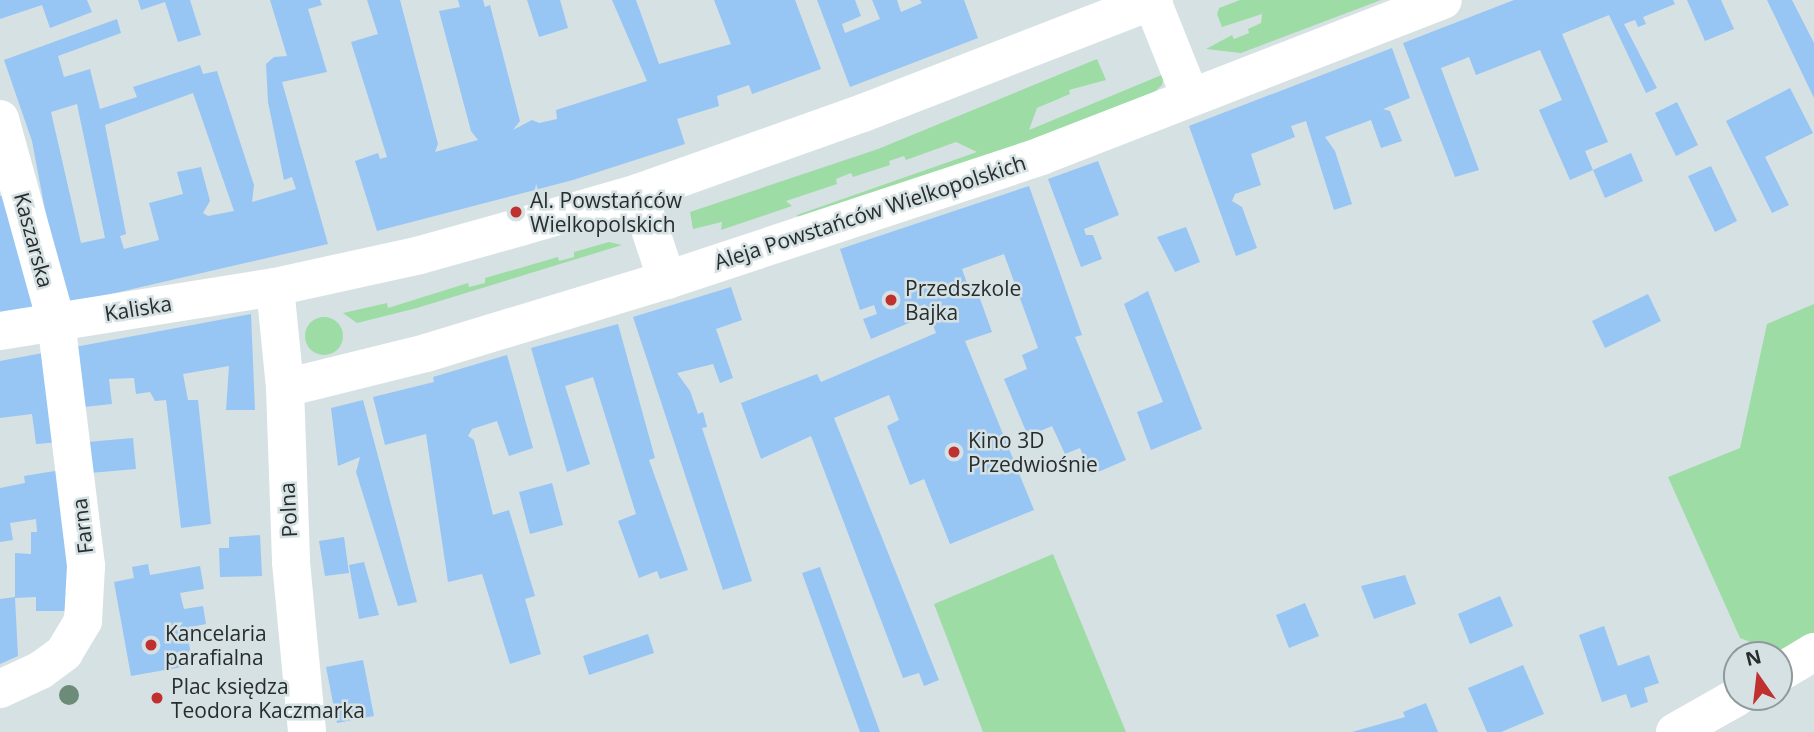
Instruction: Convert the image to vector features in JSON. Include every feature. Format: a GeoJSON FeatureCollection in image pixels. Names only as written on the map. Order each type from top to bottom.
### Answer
{"type":"FeatureCollection","features":[{"type":"Feature","properties":{"kind":"street"},"geometry":{"type":"LineString","coordinates":[[275,287],[420,255],[638,193],[863,113],[1154,0],[1190,96]]}},
{"type":"Feature","properties":{"kind":"street","name":"Aleja Powstańców Wielkopolskich"},"geometry":{"type":"LineString","coordinates":[[285,388],[426,354],[667,280],[1041,156],[1443,0]]}},
{"type":"Feature","properties":{"kind":"street","name":"Kaszarska"},"geometry":{"type":"LineString","coordinates":[[0,119],[55,321]]}},
{"type":"Feature","properties":{"kind":"street"},"geometry":{"type":"LineString","coordinates":[[638,193],[667,280]]}},
{"type":"Feature","properties":{"kind":"street","name":"Kaliska"},"geometry":{"type":"LineString","coordinates":[[0,331],[275,287]]}},
{"type":"Feature","properties":{"kind":"street","name":"Polna"},"geometry":{"type":"LineString","coordinates":[[275,287],[285,388],[291,562],[307,732]]}},
{"type":"Feature","properties":{"kind":"street","name":"Farna"},"geometry":{"type":"LineString","coordinates":[[0,689],[41,670],[64,653],[83,621],[86,566],[55,321]]}},
{"type":"Feature","properties":{"kind":"street"},"geometry":{"type":"LineString","coordinates":[[1793,665],[1814,652]]}},
{"type":"Feature","properties":{"kind":"street"},"geometry":{"type":"LineString","coordinates":[[1675,732],[1723,705]]}},
{"type":"Feature","properties":{"kind":"green space"},"geometry":{"type":"Polygon","coordinates":[[[1240,0],[1381,0],[1241,53],[1206,49],[1232,35],[1234,39],[1249,33],[1248,29],[1261,23],[1262,14],[1222,27],[1217,14],[1219,8],[1240,0]]]}},
{"type":"Feature","properties":{"kind":"green space"},"geometry":{"type":"Polygon","coordinates":[[[1097,59],[1106,80],[1069,90],[1070,94],[1037,108],[1029,130],[1164,74],[1162,85],[1146,100],[800,221],[797,215],[977,152],[956,142],[906,160],[904,156],[889,161],[890,165],[853,177],[851,173],[836,179],[837,184],[786,201],[792,206],[721,230],[722,222],[693,229],[690,212],[878,149],[1097,59]]]}},
{"type":"Feature","properties":{"kind":"green space"},"geometry":{"type":"Polygon","coordinates":[[[609,242],[622,245],[417,308],[357,323],[343,313],[387,303],[388,308],[468,283],[469,287],[485,283],[485,278],[558,257],[559,261],[574,257],[574,252],[609,242]]]}},
{"type":"Feature","properties":{"kind":"green space"},"geometry":{"type":"Polygon","coordinates":[[[1814,304],[1814,638],[1793,650],[1793,641],[1748,641],[1740,638],[1668,477],[1740,448],[1767,324],[1814,304]]]}},
{"type":"Feature","properties":{"kind":"green space"},"geometry":{"type":"Polygon","coordinates":[[[324,317],[337,323],[343,336],[337,349],[324,355],[311,349],[305,336],[311,323],[324,317]]]}},
{"type":"Feature","properties":{"kind":"green space"},"geometry":{"type":"Polygon","coordinates":[[[1053,554],[1126,732],[983,732],[934,604],[1053,554]]]}},
{"type":"Feature","properties":{"kind":"building"},"geometry":{"type":"Polygon","coordinates":[[[0,0],[87,0],[92,12],[50,28],[42,5],[0,19],[0,0]]]}},
{"type":"Feature","properties":{"kind":"building"},"geometry":{"type":"Polygon","coordinates":[[[138,0],[190,0],[201,35],[178,42],[165,2],[141,10],[138,0]]]}},
{"type":"Feature","properties":{"kind":"building"},"geometry":{"type":"Polygon","coordinates":[[[270,0],[320,0],[322,5],[308,9],[327,72],[282,82],[328,244],[63,305],[32,141],[4,60],[117,19],[121,33],[58,56],[64,77],[90,69],[100,109],[137,97],[133,87],[200,65],[203,74],[217,71],[254,185],[252,202],[296,189],[292,177],[284,180],[268,102],[266,64],[274,57],[287,56],[270,0]],[[193,93],[105,125],[126,234],[120,236],[124,249],[159,240],[149,203],[183,194],[177,172],[201,167],[210,201],[203,213],[208,216],[234,211],[193,93]],[[77,104],[51,112],[81,243],[105,238],[77,104]]]}},
{"type":"Feature","properties":{"kind":"building"},"geometry":{"type":"Polygon","coordinates":[[[367,0],[400,0],[438,144],[435,152],[478,140],[471,131],[439,11],[460,7],[458,0],[483,0],[485,7],[490,5],[520,121],[513,130],[532,120],[539,123],[557,119],[556,110],[647,81],[612,0],[636,0],[659,64],[731,44],[714,0],[795,0],[821,69],[752,94],[749,85],[717,96],[719,106],[677,119],[685,144],[573,180],[377,231],[355,161],[378,153],[380,159],[387,157],[351,42],[378,34],[367,0]]]}},
{"type":"Feature","properties":{"kind":"building"},"geometry":{"type":"Polygon","coordinates":[[[527,0],[560,0],[568,28],[539,37],[527,0]]]}},
{"type":"Feature","properties":{"kind":"building"},"geometry":{"type":"Polygon","coordinates":[[[817,0],[855,0],[861,16],[842,24],[845,33],[880,19],[872,0],[897,0],[901,12],[922,3],[920,0],[964,0],[978,38],[850,87],[817,0]]]}},
{"type":"Feature","properties":{"kind":"building"},"geometry":{"type":"Polygon","coordinates":[[[1514,0],[1673,0],[1675,4],[1643,17],[1646,24],[1638,27],[1635,20],[1624,24],[1657,88],[1646,93],[1609,15],[1562,34],[1608,142],[1585,151],[1593,170],[1570,180],[1539,110],[1562,100],[1540,50],[1476,75],[1469,57],[1441,68],[1479,170],[1455,177],[1403,43],[1514,0]]]}},
{"type":"Feature","properties":{"kind":"building"},"geometry":{"type":"Polygon","coordinates":[[[1687,0],[1721,0],[1734,29],[1705,41],[1687,0]]]}},
{"type":"Feature","properties":{"kind":"building"},"geometry":{"type":"Polygon","coordinates":[[[1767,0],[1792,0],[1814,43],[1814,98],[1767,0]]]}},
{"type":"Feature","properties":{"kind":"building"},"geometry":{"type":"Polygon","coordinates":[[[1392,48],[1410,98],[1383,109],[1390,111],[1402,141],[1381,148],[1371,120],[1325,137],[1335,151],[1352,204],[1334,210],[1306,121],[1291,126],[1295,137],[1251,154],[1261,185],[1235,194],[1232,201],[1242,207],[1257,248],[1236,256],[1189,126],[1392,48]]]}},
{"type":"Feature","properties":{"kind":"building"},"geometry":{"type":"Polygon","coordinates":[[[1790,88],[1813,133],[1765,157],[1789,205],[1772,213],[1726,121],[1790,88]]]}},
{"type":"Feature","properties":{"kind":"building"},"geometry":{"type":"Polygon","coordinates":[[[1677,102],[1698,145],[1676,156],[1655,113],[1677,102]]]}},
{"type":"Feature","properties":{"kind":"building"},"geometry":{"type":"Polygon","coordinates":[[[1631,153],[1643,181],[1605,198],[1593,170],[1631,153]]]}},
{"type":"Feature","properties":{"kind":"building"},"geometry":{"type":"Polygon","coordinates":[[[1098,161],[1119,215],[1084,229],[1086,235],[1093,235],[1102,259],[1081,267],[1048,179],[1098,161]]]}},
{"type":"Feature","properties":{"kind":"building"},"geometry":{"type":"Polygon","coordinates":[[[1711,166],[1737,221],[1715,232],[1688,176],[1711,166]]]}},
{"type":"Feature","properties":{"kind":"building"},"geometry":{"type":"Polygon","coordinates":[[[1029,186],[1082,335],[1075,337],[1126,460],[1091,475],[1080,448],[1065,454],[1052,426],[1028,436],[1004,379],[1027,369],[1022,355],[1038,348],[1004,254],[962,269],[968,286],[975,285],[992,332],[965,341],[1034,510],[950,544],[924,479],[910,485],[887,426],[899,420],[889,395],[834,418],[939,680],[924,686],[919,673],[903,678],[811,436],[761,459],[741,403],[817,374],[821,382],[936,333],[925,304],[913,309],[916,320],[871,339],[863,319],[877,314],[874,305],[860,310],[840,249],[1029,186]]]}},
{"type":"Feature","properties":{"kind":"building"},"geometry":{"type":"Polygon","coordinates":[[[13,193],[42,309],[0,317],[0,196],[13,193]]]}},
{"type":"Feature","properties":{"kind":"building"},"geometry":{"type":"Polygon","coordinates":[[[1186,227],[1200,262],[1175,272],[1157,237],[1186,227]]]}},
{"type":"Feature","properties":{"kind":"building"},"geometry":{"type":"Polygon","coordinates":[[[731,287],[742,320],[716,329],[733,378],[720,383],[713,364],[677,373],[690,391],[698,414],[703,412],[707,427],[702,428],[752,581],[723,590],[633,317],[731,287]]]}},
{"type":"Feature","properties":{"kind":"building"},"geometry":{"type":"Polygon","coordinates":[[[1148,291],[1202,429],[1151,450],[1137,412],[1163,402],[1124,304],[1148,291]]]}},
{"type":"Feature","properties":{"kind":"building"},"geometry":{"type":"Polygon","coordinates":[[[1648,294],[1661,321],[1605,348],[1592,321],[1648,294]]]}},
{"type":"Feature","properties":{"kind":"building"},"geometry":{"type":"Polygon","coordinates":[[[251,314],[255,410],[226,410],[229,366],[183,374],[188,400],[198,400],[211,524],[181,528],[166,400],[155,401],[150,392],[136,394],[134,378],[109,379],[112,404],[84,407],[75,347],[251,314]]]}},
{"type":"Feature","properties":{"kind":"building"},"geometry":{"type":"Polygon","coordinates":[[[618,324],[655,458],[649,460],[688,570],[660,579],[657,571],[639,578],[618,521],[636,514],[593,377],[565,386],[590,464],[567,472],[531,348],[618,324]]]}},
{"type":"Feature","properties":{"kind":"building"},"geometry":{"type":"Polygon","coordinates":[[[48,352],[61,442],[36,444],[32,414],[0,418],[0,361],[48,352]]]}},
{"type":"Feature","properties":{"kind":"building"},"geometry":{"type":"Polygon","coordinates":[[[507,355],[533,448],[509,456],[497,421],[472,429],[468,436],[474,440],[493,515],[509,510],[535,596],[525,599],[541,654],[510,664],[482,574],[448,582],[426,434],[385,445],[373,397],[434,382],[433,377],[507,355]]]}},
{"type":"Feature","properties":{"kind":"building"},"geometry":{"type":"Polygon","coordinates":[[[363,400],[417,602],[398,606],[356,472],[360,457],[338,466],[331,408],[363,400]]]}},
{"type":"Feature","properties":{"kind":"building"},"geometry":{"type":"Polygon","coordinates":[[[133,438],[136,469],[90,473],[87,442],[133,438]]]}},
{"type":"Feature","properties":{"kind":"building"},"geometry":{"type":"Polygon","coordinates":[[[61,470],[71,611],[36,611],[36,597],[15,598],[18,656],[0,664],[0,599],[15,597],[15,553],[31,554],[31,532],[37,532],[36,519],[10,523],[13,540],[0,542],[0,488],[25,483],[24,476],[61,470]]]}},
{"type":"Feature","properties":{"kind":"building"},"geometry":{"type":"Polygon","coordinates":[[[552,483],[563,525],[530,534],[519,492],[552,483]]]}},
{"type":"Feature","properties":{"kind":"building"},"geometry":{"type":"Polygon","coordinates":[[[260,535],[262,576],[220,577],[219,548],[229,548],[229,537],[260,535]]]}},
{"type":"Feature","properties":{"kind":"building"},"geometry":{"type":"Polygon","coordinates":[[[344,537],[349,573],[325,576],[319,541],[344,537]]]}},
{"type":"Feature","properties":{"kind":"building"},"geometry":{"type":"Polygon","coordinates":[[[364,562],[379,615],[359,619],[349,565],[364,562]]]}},
{"type":"Feature","properties":{"kind":"building"},"geometry":{"type":"Polygon","coordinates":[[[148,564],[150,575],[200,566],[204,589],[180,593],[184,609],[203,606],[206,624],[186,628],[193,665],[131,676],[114,582],[134,578],[132,567],[148,564]]]}},
{"type":"Feature","properties":{"kind":"building"},"geometry":{"type":"Polygon","coordinates":[[[820,567],[880,732],[860,732],[802,573],[820,567]]]}},
{"type":"Feature","properties":{"kind":"building"},"geometry":{"type":"Polygon","coordinates":[[[1405,575],[1416,604],[1374,619],[1361,586],[1405,575]]]}},
{"type":"Feature","properties":{"kind":"building"},"geometry":{"type":"Polygon","coordinates":[[[1500,596],[1513,626],[1470,644],[1458,614],[1500,596]]]}},
{"type":"Feature","properties":{"kind":"building"},"geometry":{"type":"Polygon","coordinates":[[[1305,603],[1319,636],[1289,648],[1276,615],[1305,603]]]}},
{"type":"Feature","properties":{"kind":"building"},"geometry":{"type":"Polygon","coordinates":[[[1604,626],[1618,666],[1649,655],[1659,683],[1644,688],[1648,702],[1631,708],[1626,694],[1602,702],[1579,635],[1604,626]]]}},
{"type":"Feature","properties":{"kind":"building"},"geometry":{"type":"Polygon","coordinates":[[[648,634],[654,653],[589,675],[583,656],[648,634]]]}},
{"type":"Feature","properties":{"kind":"building"},"geometry":{"type":"Polygon","coordinates":[[[363,660],[374,716],[337,723],[326,667],[363,660]]]}},
{"type":"Feature","properties":{"kind":"building"},"geometry":{"type":"Polygon","coordinates":[[[1523,665],[1544,714],[1501,732],[1487,732],[1468,688],[1523,665]]]}},
{"type":"Feature","properties":{"kind":"building"},"geometry":{"type":"Polygon","coordinates":[[[1426,703],[1438,732],[1352,732],[1405,717],[1403,712],[1426,703]]]}},
{"type":"Feature","properties":{"kind":"place","name":"Al. Powstańców Wielkopolskich"},"geometry":{"type":"Point","coordinates":[516,212]}},
{"type":"Feature","properties":{"kind":"place","name":"Przedszkole Bajka"},"geometry":{"type":"Point","coordinates":[891,300]}},
{"type":"Feature","properties":{"kind":"place","name":"Kino 3D Przedwiośnie"},"geometry":{"type":"Point","coordinates":[954,452]}},
{"type":"Feature","properties":{"kind":"place","name":"Kancelaria parafialna"},"geometry":{"type":"Point","coordinates":[151,645]}},
{"type":"Feature","properties":{"kind":"place","name":"Plac księdza Teodora Kaczmarka"},"geometry":{"type":"Point","coordinates":[157,698]}}]}
